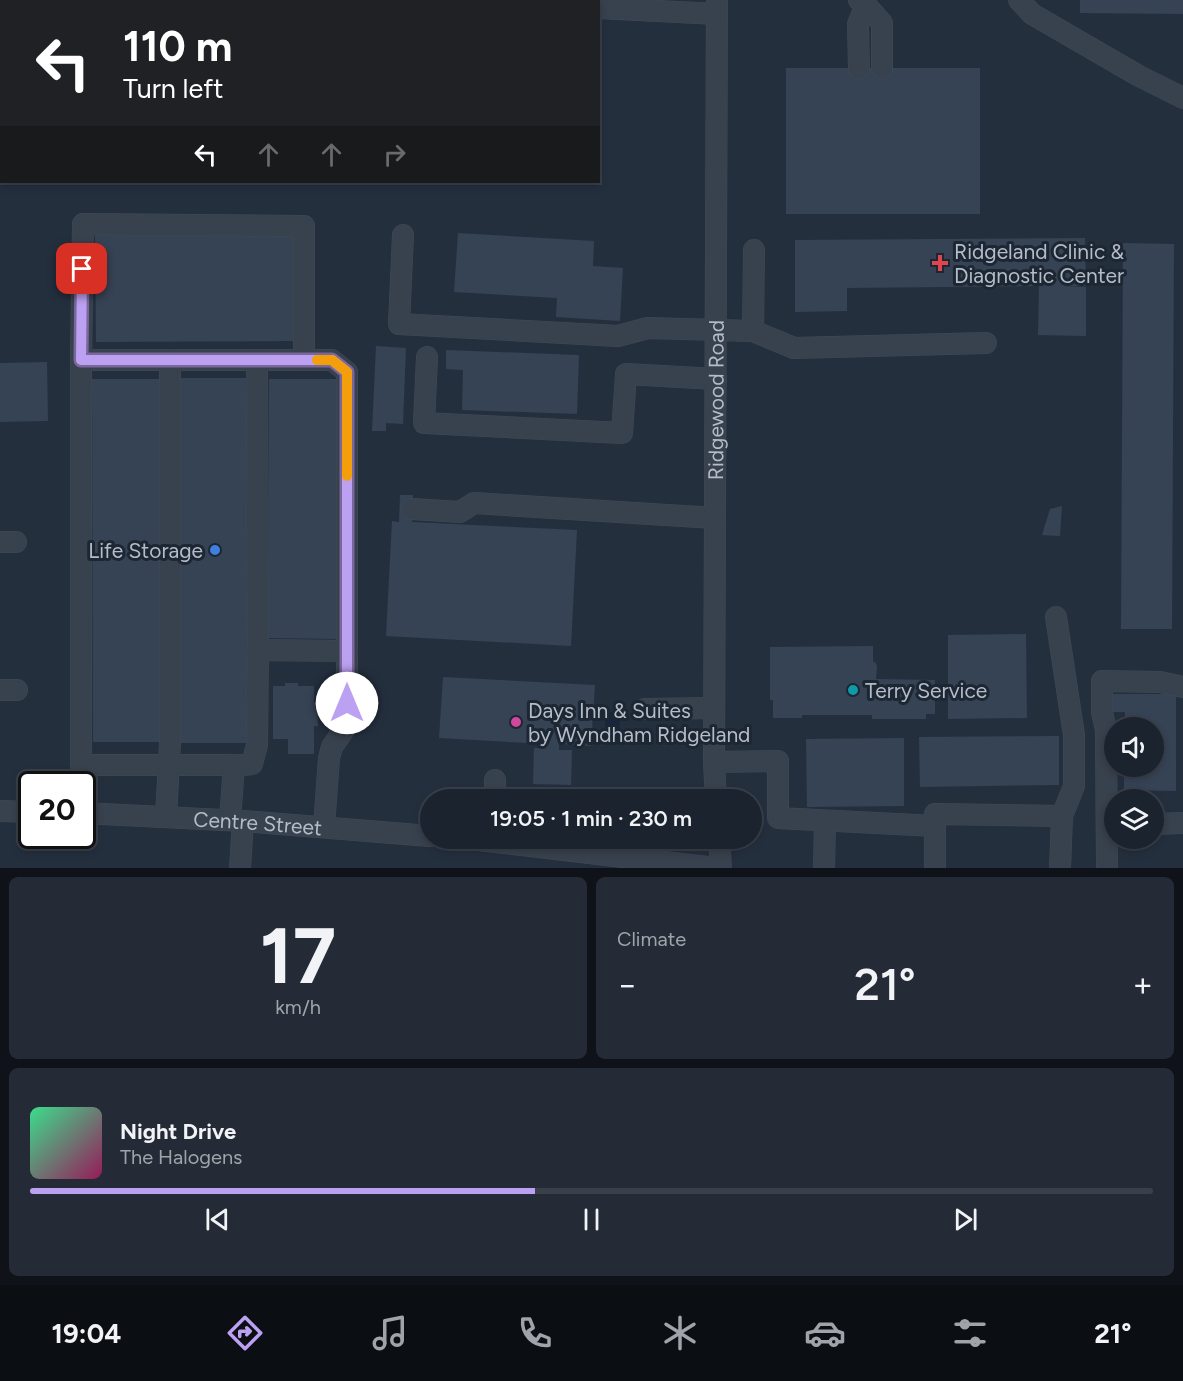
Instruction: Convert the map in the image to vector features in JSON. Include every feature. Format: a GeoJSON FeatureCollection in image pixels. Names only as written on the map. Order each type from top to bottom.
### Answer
{"type":"FeatureCollection","features":[{"type":"Feature","properties":{"kind":"street"},"geometry":{"type":"LineString","coordinates":[[1019,0],[1032,15],[1177,88],[1183,98]]}},
{"type":"Feature","properties":{"kind":"street"},"geometry":{"type":"LineString","coordinates":[[862,2],[882,23],[871,68]]}},
{"type":"Feature","properties":{"kind":"street"},"geometry":{"type":"LineString","coordinates":[[600,8],[717,7]]}},
{"type":"Feature","properties":{"kind":"street","name":"Ridgewood Road"},"geometry":{"type":"LineString","coordinates":[[715,789],[717,7]]}},
{"type":"Feature","properties":{"kind":"street"},"geometry":{"type":"LineString","coordinates":[[257,360],[257,745],[252,764],[81,765],[83,224],[304,226],[304,360]]}},
{"type":"Feature","properties":{"kind":"street"},"geometry":{"type":"LineString","coordinates":[[403,235],[399,324],[618,336],[648,328],[753,331],[794,348],[986,343]]}},
{"type":"Feature","properties":{"kind":"street"},"geometry":{"type":"LineString","coordinates":[[753,331],[754,250]]}},
{"type":"Feature","properties":{"kind":"street"},"geometry":{"type":"LineString","coordinates":[[427,357],[424,423],[622,433],[626,374],[716,379]]}},
{"type":"Feature","properties":{"kind":"street"},"geometry":{"type":"LineString","coordinates":[[81,360],[332,360],[347,372],[347,725],[332,747],[329,758],[324,827]]}},
{"type":"Feature","properties":{"kind":"street"},"geometry":{"type":"LineString","coordinates":[[166,817],[170,360]]}},
{"type":"Feature","properties":{"kind":"street"},"geometry":{"type":"LineString","coordinates":[[412,509],[460,512],[474,503],[715,518]]}},
{"type":"Feature","properties":{"kind":"street"},"geometry":{"type":"LineString","coordinates":[[1056,616],[1074,735],[1074,786],[1062,816],[1060,868]]}},
{"type":"Feature","properties":{"kind":"street"},"geometry":{"type":"LineString","coordinates":[[258,650],[347,651]]}},
{"type":"Feature","properties":{"kind":"street"},"geometry":{"type":"LineString","coordinates":[[1109,789],[1106,730],[1102,712],[1102,681],[1160,682],[1183,687]]}},
{"type":"Feature","properties":{"kind":"street"},"geometry":{"type":"LineString","coordinates":[[645,709],[714,708]]}},
{"type":"Feature","properties":{"kind":"street"},"geometry":{"type":"LineString","coordinates":[[714,762],[778,761],[778,818],[935,826]]}},
{"type":"Feature","properties":{"kind":"street"},"geometry":{"type":"LineString","coordinates":[[234,765],[240,868]]}},
{"type":"Feature","properties":{"kind":"street"},"geometry":{"type":"LineString","coordinates":[[0,811],[18,812]]}},
{"type":"Feature","properties":{"kind":"street","name":"Centre Street"},"geometry":{"type":"LineString","coordinates":[[96,814],[236,820],[420,835]]}},
{"type":"Feature","properties":{"kind":"street"},"geometry":{"type":"LineString","coordinates":[[935,868],[935,814],[1062,816]]}},
{"type":"Feature","properties":{"kind":"street"},"geometry":{"type":"LineString","coordinates":[[824,868],[825,821]]}},
{"type":"Feature","properties":{"kind":"street"},"geometry":{"type":"LineString","coordinates":[[1164,824],[1183,823]]}},
{"type":"Feature","properties":{"kind":"street"},"geometry":{"type":"LineString","coordinates":[[567,849],[716,868]]}},
{"type":"Feature","properties":{"kind":"street"},"geometry":{"type":"LineString","coordinates":[[720,849],[721,868]]}},
{"type":"Feature","properties":{"kind":"street"},"geometry":{"type":"LineString","coordinates":[[1107,868],[1109,849]]}},
{"type":"Feature","properties":{"kind":"water"},"geometry":{"type":"Polygon","coordinates":[[[605,712],[620,713],[619,744],[605,743],[605,712]]]}},
{"type":"Feature","properties":{"kind":"building"},"geometry":{"type":"Polygon","coordinates":[[[1080,0],[1183,0],[1183,14],[1080,13],[1080,0]]]}},
{"type":"Feature","properties":{"kind":"building"},"geometry":{"type":"Polygon","coordinates":[[[786,68],[980,68],[980,214],[786,214],[786,68]]]}},
{"type":"Feature","properties":{"kind":"building"},"geometry":{"type":"Polygon","coordinates":[[[458,233],[594,241],[593,266],[623,268],[620,321],[556,317],[557,298],[454,292],[458,233]]]}},
{"type":"Feature","properties":{"kind":"building"},"geometry":{"type":"Polygon","coordinates":[[[298,234],[298,341],[96,342],[95,235],[298,234]]]}},
{"type":"Feature","properties":{"kind":"building","name":"Ridgeland Clinic & Diagnostic Center"},"geometry":{"type":"Polygon","coordinates":[[[1085,238],[1086,286],[1063,287],[1086,287],[1086,336],[1038,335],[1039,286],[847,288],[847,311],[795,312],[795,240],[1085,238]]]}},
{"type":"Feature","properties":{"kind":"building"},"geometry":{"type":"Polygon","coordinates":[[[1123,243],[1174,244],[1172,629],[1121,629],[1123,243]]]}},
{"type":"Feature","properties":{"kind":"building"},"geometry":{"type":"Polygon","coordinates":[[[376,346],[406,348],[403,424],[386,423],[386,431],[372,431],[376,346]]]}},
{"type":"Feature","properties":{"kind":"building"},"geometry":{"type":"Polygon","coordinates":[[[446,350],[579,355],[577,414],[462,410],[463,370],[446,369],[446,350]]]}},
{"type":"Feature","properties":{"kind":"building"},"geometry":{"type":"Polygon","coordinates":[[[47,362],[48,421],[0,422],[0,363],[47,362]]]}},
{"type":"Feature","properties":{"kind":"building"},"geometry":{"type":"Polygon","coordinates":[[[181,378],[249,378],[247,743],[179,743],[181,378]]]}},
{"type":"Feature","properties":{"kind":"building"},"geometry":{"type":"Polygon","coordinates":[[[92,379],[160,379],[161,742],[93,742],[92,379]]]}},
{"type":"Feature","properties":{"kind":"building"},"geometry":{"type":"Polygon","coordinates":[[[269,379],[338,379],[337,639],[268,638],[269,379]]]}},
{"type":"Feature","properties":{"kind":"building"},"geometry":{"type":"Polygon","coordinates":[[[400,495],[413,495],[412,522],[577,530],[571,646],[386,636],[392,521],[399,522],[400,495]]]}},
{"type":"Feature","properties":{"kind":"building"},"geometry":{"type":"Polygon","coordinates":[[[1062,506],[1060,536],[1042,535],[1050,509],[1062,506]]]}},
{"type":"Feature","properties":{"kind":"building"},"geometry":{"type":"Polygon","coordinates":[[[1026,634],[1027,718],[948,719],[948,635],[1026,634]]]}},
{"type":"Feature","properties":{"kind":"building","name":"Terry Service"},"geometry":{"type":"Polygon","coordinates":[[[873,646],[873,662],[877,666],[876,679],[935,680],[935,714],[926,714],[926,719],[872,719],[872,715],[802,715],[802,718],[773,718],[773,700],[770,700],[770,647],[873,646]]]}},
{"type":"Feature","properties":{"kind":"building","name":"Days Inn & Suites by Wyndham Ridgeland"},"geometry":{"type":"Polygon","coordinates":[[[443,677],[595,685],[591,746],[559,744],[559,750],[572,750],[571,785],[533,784],[534,748],[545,748],[545,744],[439,738],[443,677]]]}},
{"type":"Feature","properties":{"kind":"building"},"geometry":{"type":"Polygon","coordinates":[[[285,683],[314,686],[318,726],[314,726],[314,754],[288,754],[288,739],[273,739],[273,686],[285,686],[285,683]]]}},
{"type":"Feature","properties":{"kind":"building"},"geometry":{"type":"Polygon","coordinates":[[[1110,694],[1176,694],[1176,791],[1124,789],[1124,777],[1164,777],[1164,717],[1125,717],[1125,712],[1110,712],[1110,694]]]}},
{"type":"Feature","properties":{"kind":"building"},"geometry":{"type":"Polygon","coordinates":[[[1059,736],[1059,785],[920,787],[919,737],[1059,736]]]}},
{"type":"Feature","properties":{"kind":"building"},"geometry":{"type":"Polygon","coordinates":[[[904,738],[904,806],[807,807],[806,739],[904,738]]]}},
{"type":"Feature","properties":{"kind":"slow traffic"},"geometry":{"type":"LineString","coordinates":[[317,360],[332,360],[347,372],[347,476]]}},
{"type":"Feature","properties":{"kind":"place","name":"Ridgeland Clinic & Diagnostic Center"},"geometry":{"type":"Point","coordinates":[940,263]}},
{"type":"Feature","properties":{"kind":"place","name":"Life Storage"},"geometry":{"type":"Point","coordinates":[215,550]}},
{"type":"Feature","properties":{"kind":"place","name":"Terry Service"},"geometry":{"type":"Point","coordinates":[853,690]}},
{"type":"Feature","properties":{"kind":"place","name":"Days Inn & Suites by Wyndham Ridgeland"},"geometry":{"type":"Point","coordinates":[516,722]}},
{"type":"Feature","properties":{"kind":"route"},"geometry":{"type":"LineString","coordinates":[[82,269],[81,360],[332,360],[347,372],[347,703]]}}]}
